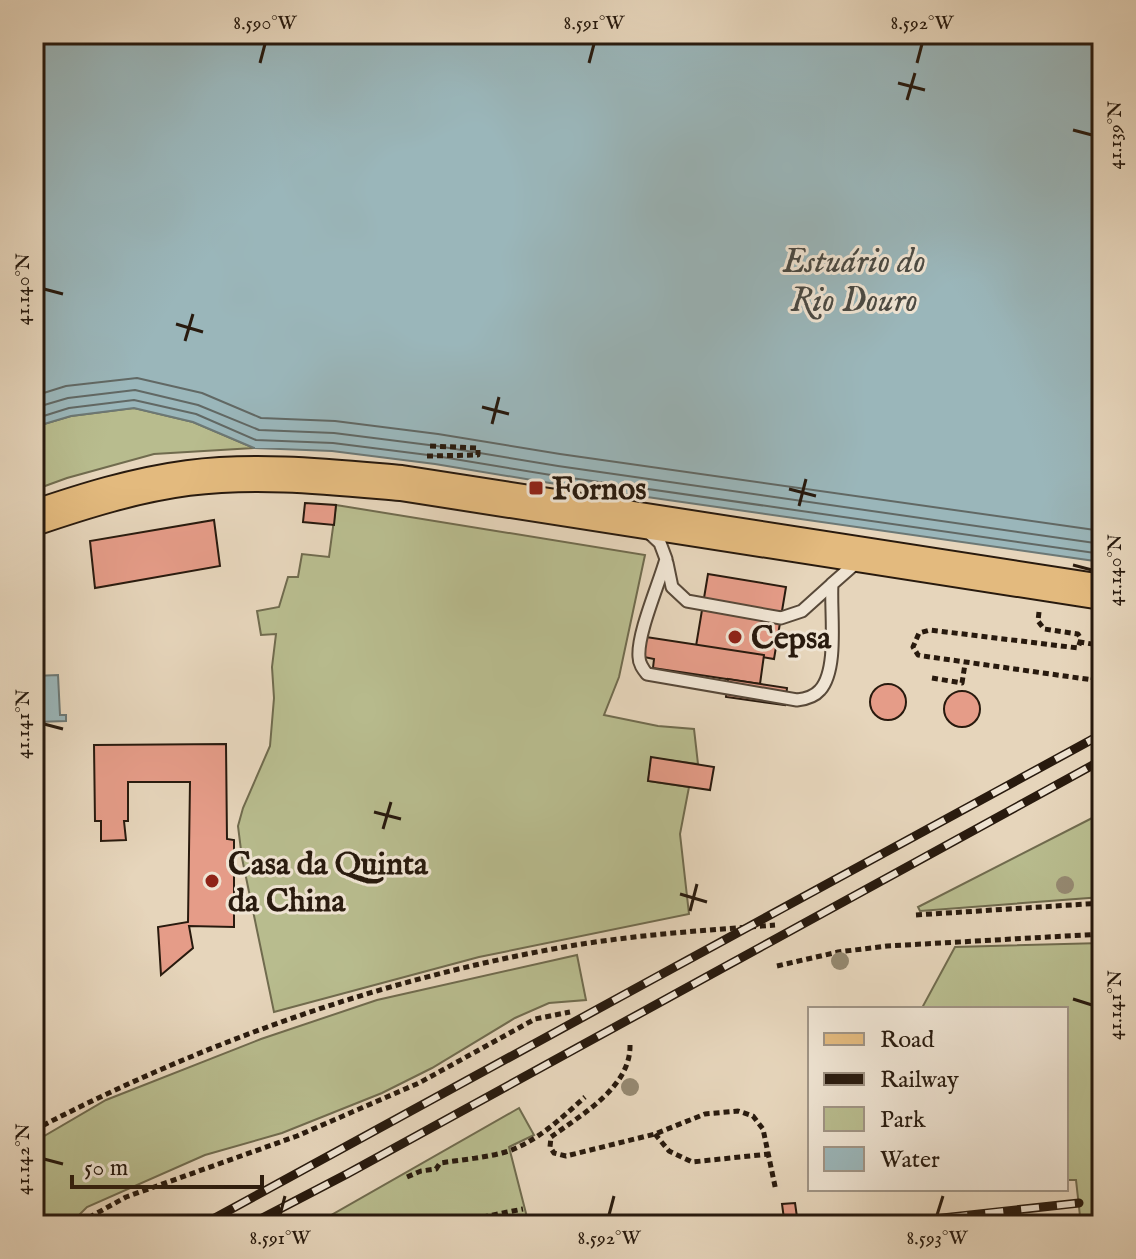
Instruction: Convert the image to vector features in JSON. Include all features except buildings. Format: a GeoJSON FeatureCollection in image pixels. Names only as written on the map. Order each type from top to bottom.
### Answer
{"type":"FeatureCollection","features":[{"type":"Feature","properties":{"kind":"main road"},"geometry":{"type":"LineString","coordinates":[[34,518],[93,498],[189,478],[294,474],[401,483],[634,517],[1102,592]]}},
{"type":"Feature","properties":{"kind":"lane"},"geometry":{"type":"LineString","coordinates":[[634,517],[660,543],[672,587],[687,601],[781,618],[802,611],[850,566],[873,557]]}},
{"type":"Feature","properties":{"kind":"lane"},"geometry":{"type":"LineString","coordinates":[[666,559],[642,636],[639,656],[647,674],[797,700],[814,696],[827,679],[832,648],[832,584]]}},
{"type":"Feature","properties":{"kind":"path"},"geometry":{"type":"LineString","coordinates":[[418,455],[478,455],[478,448],[430,446]]}},
{"type":"Feature","properties":{"kind":"path"},"geometry":{"type":"LineString","coordinates":[[1044,583],[1040,625],[1044,629],[1078,634],[1078,648],[942,631],[924,631],[916,637],[913,647],[918,655],[965,664],[1093,680],[1098,645],[1080,642]]}},
{"type":"Feature","properties":{"kind":"path"},"geometry":{"type":"LineString","coordinates":[[932,678],[962,683],[965,664]]}},
{"type":"Feature","properties":{"kind":"path"},"geometry":{"type":"LineString","coordinates":[[916,915],[1102,903]]}},
{"type":"Feature","properties":{"kind":"path"},"geometry":{"type":"LineString","coordinates":[[34,1130],[189,1057],[286,1019],[380,991],[580,945],[655,934],[775,925]]}},
{"type":"Feature","properties":{"kind":"path"},"geometry":{"type":"LineString","coordinates":[[777,966],[838,952],[887,946],[1102,934]]}},
{"type":"Feature","properties":{"kind":"path"},"geometry":{"type":"LineString","coordinates":[[82,1225],[90,1217],[126,1197],[285,1141],[419,1083],[535,1019],[570,1012]]}},
{"type":"Feature","properties":{"kind":"path"},"geometry":{"type":"LineString","coordinates":[[630,1045],[630,1060],[609,1092],[551,1137],[550,1147],[554,1153],[566,1156],[655,1134],[705,1114],[738,1111],[753,1116],[763,1129],[776,1191]]}},
{"type":"Feature","properties":{"kind":"path"},"geometry":{"type":"LineString","coordinates":[[407,1177],[436,1169],[440,1163],[504,1153],[546,1131],[585,1097]]}},
{"type":"Feature","properties":{"kind":"path"},"geometry":{"type":"LineString","coordinates":[[655,1134],[669,1151],[692,1162],[769,1154]]}},
{"type":"Feature","properties":{"kind":"path"},"geometry":{"type":"LineString","coordinates":[[443,1225],[523,1209]]}},
{"type":"Feature","properties":{"kind":"green space"},"geometry":{"type":"Polygon","coordinates":[[[134,408],[193,422],[254,448],[154,454],[34,490],[34,427],[71,416],[134,408]]]}},
{"type":"Feature","properties":{"kind":"green space"},"geometry":{"type":"Polygon","coordinates":[[[336,505],[645,555],[619,677],[604,715],[658,726],[694,729],[698,764],[652,758],[648,781],[689,787],[680,834],[689,914],[479,957],[274,1012],[238,826],[270,746],[276,634],[261,635],[257,611],[279,607],[288,577],[298,577],[302,554],[329,557],[336,505]]]}},
{"type":"Feature","properties":{"kind":"green space"},"geometry":{"type":"Polygon","coordinates":[[[1102,813],[1102,897],[920,911],[918,907],[1102,813]]]}},
{"type":"Feature","properties":{"kind":"green space"},"geometry":{"type":"Polygon","coordinates":[[[1102,943],[1102,1225],[1081,1225],[1076,1180],[1068,1180],[1068,1007],[923,1007],[955,947],[1102,943]]]}},
{"type":"Feature","properties":{"kind":"green space"},"geometry":{"type":"Polygon","coordinates":[[[577,955],[586,1000],[549,1003],[515,1018],[432,1068],[382,1093],[282,1133],[205,1155],[87,1207],[69,1225],[34,1225],[34,1142],[106,1100],[261,1039],[377,1000],[577,955]]]}},
{"type":"Feature","properties":{"kind":"green space"},"geometry":{"type":"Polygon","coordinates":[[[519,1108],[534,1135],[509,1147],[529,1225],[323,1225],[321,1221],[519,1108]]]}},
{"type":"Feature","properties":{"kind":"water","name":"Estuário do Rio Douro"},"geometry":{"type":"Polygon","coordinates":[[[34,34],[1102,34],[1102,562],[435,464],[332,451],[254,448],[193,422],[134,408],[71,416],[34,427],[34,34]]]}},
{"type":"Feature","properties":{"kind":"water"},"geometry":{"type":"Polygon","coordinates":[[[58,675],[60,715],[66,715],[66,721],[36,722],[34,676],[58,675]]]}},
{"type":"Feature","properties":{"kind":"railway"},"geometry":{"type":"LineString","coordinates":[[202,1225],[1102,734]]}},
{"type":"Feature","properties":{"kind":"railway"},"geometry":{"type":"LineString","coordinates":[[249,1225],[1102,760]]}},
{"type":"Feature","properties":{"kind":"railway"},"geometry":{"type":"LineString","coordinates":[[878,1225],[1079,1203]]}},
{"type":"Feature","properties":{"kind":"railway"},"geometry":{"type":"LineString","coordinates":[[1013,1225],[1081,1219]]}},
{"type":"Feature","properties":{"kind":"place","name":"Fornos"},"geometry":{"type":"Point","coordinates":[536,488]}},
{"type":"Feature","properties":{"kind":"place","name":"Cepsa"},"geometry":{"type":"Point","coordinates":[735,637]}},
{"type":"Feature","properties":{"kind":"place","name":"Casa da Quinta da China"},"geometry":{"type":"Point","coordinates":[212,881]}}]}
